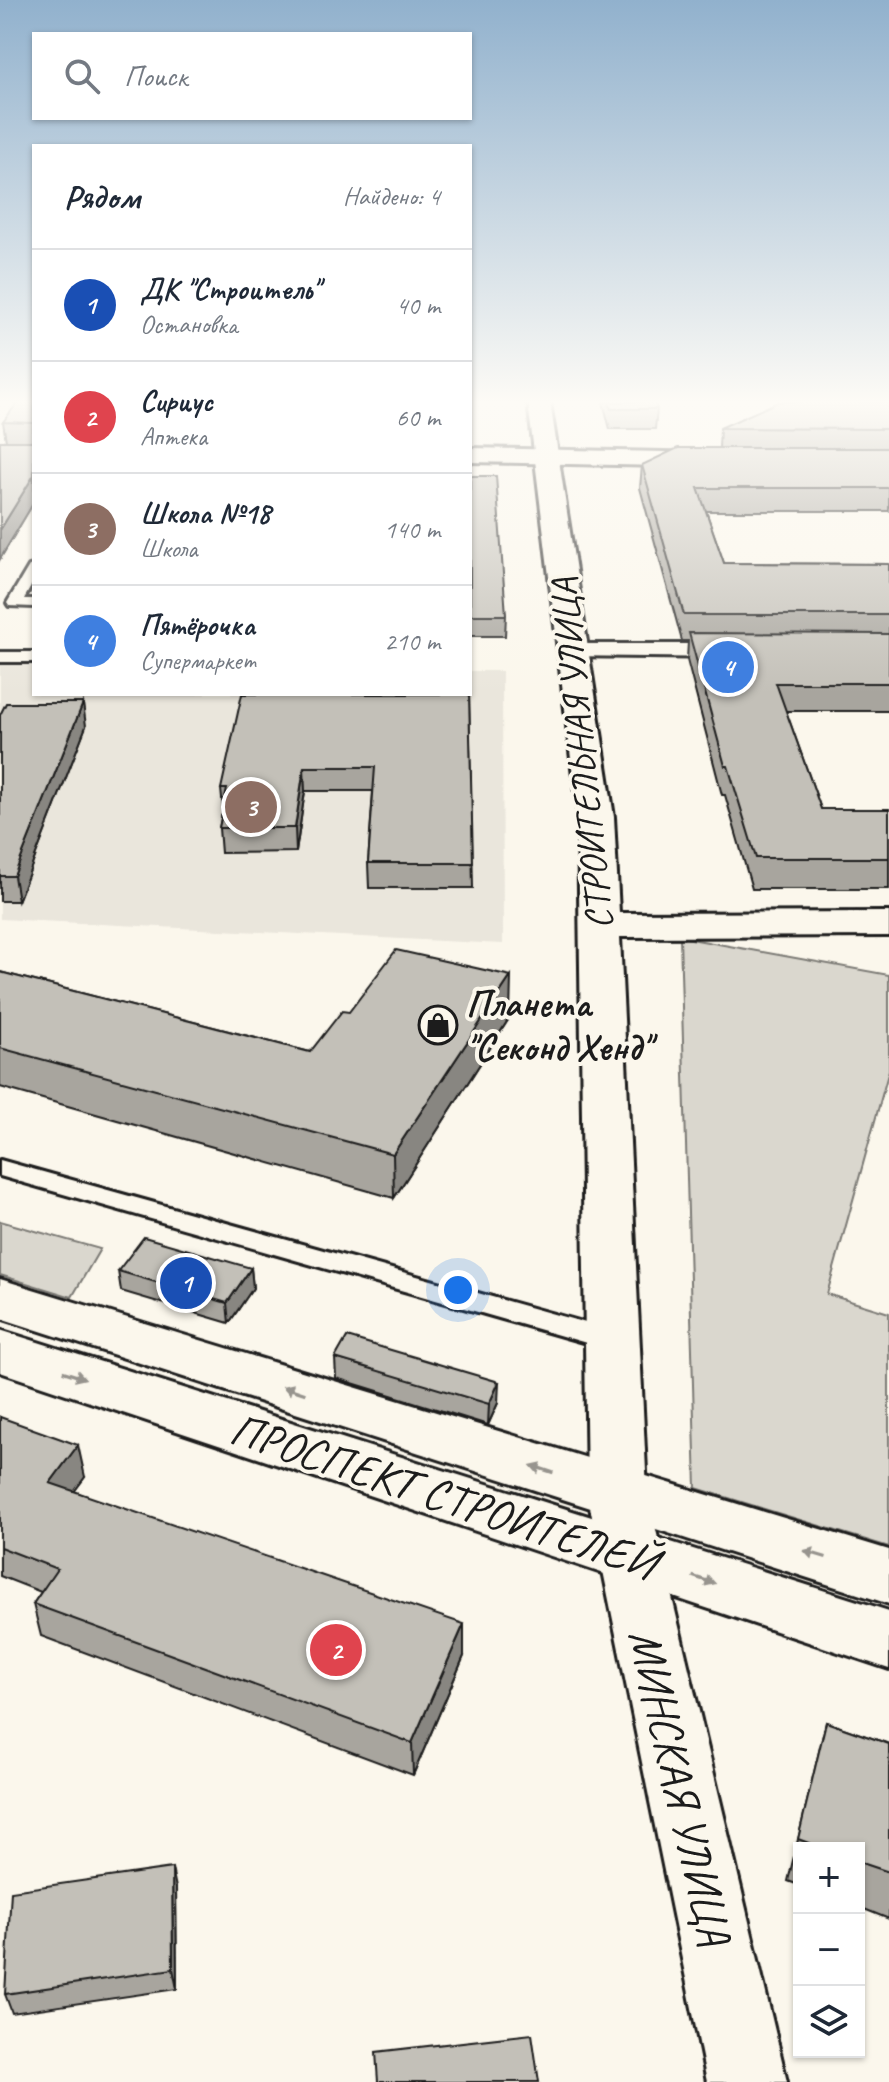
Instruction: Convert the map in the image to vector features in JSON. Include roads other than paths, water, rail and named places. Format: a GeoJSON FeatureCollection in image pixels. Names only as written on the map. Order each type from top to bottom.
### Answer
{"type":"FeatureCollection","features":[{"type":"Feature","properties":{"kind":"street","name":"СТРОИТЕЛЬНАЯ УЛИЦА"},"geometry":{"type":"LineString","coordinates":[[552,499],[596,817],[612,1340],[623,1524]]}},
{"type":"Feature","properties":{"kind":"street"},"geometry":{"type":"LineString","coordinates":[[573,651],[747,651]]}},
{"type":"Feature","properties":{"kind":"street"},"geometry":{"type":"LineString","coordinates":[[600,925],[889,924]]}},
{"type":"Feature","properties":{"kind":"street","name":"ПРОСПЕКТ СТРОИТЕЛЕЙ"},"geometry":{"type":"LineString","coordinates":[[0,1298],[623,1524],[889,1640]]}},
{"type":"Feature","properties":{"kind":"street","name":"ПРОСПЕКТ СТРОИТЕЛЕЙ"},"geometry":{"type":"LineString","coordinates":[[0,1351],[623,1524],[889,1577]]}},
{"type":"Feature","properties":{"kind":"street","name":"МИНСКАЯ УЛИЦА"},"geometry":{"type":"LineString","coordinates":[[623,1524],[747,2082]]}},
{"type":"Feature","properties":{"kind":"lane"},"geometry":{"type":"LineString","coordinates":[[32,572],[14,603],[32,603]]}},
{"type":"Feature","properties":{"kind":"lane"},"geometry":{"type":"LineString","coordinates":[[0,657],[32,657]]}},
{"type":"Feature","properties":{"kind":"lane"},"geometry":{"type":"LineString","coordinates":[[0,1168],[612,1340]]}},
{"type":"Feature","properties":{"kind":"place","name":"Пятёрочка"},"geometry":{"type":"Point","coordinates":[728,667]}},
{"type":"Feature","properties":{"kind":"place","name":"Школа №18"},"geometry":{"type":"Point","coordinates":[251,807]}},
{"type":"Feature","properties":{"kind":"place","name":"Планета \"Секонд Хенд\""},"geometry":{"type":"Point","coordinates":[438,1025]}},
{"type":"Feature","properties":{"kind":"place","name":"ДК \"Строитель\""},"geometry":{"type":"Point","coordinates":[186,1283]}},
{"type":"Feature","properties":{"kind":"place","name":"Сириус"},"geometry":{"type":"Point","coordinates":[336,1650]}}]}
